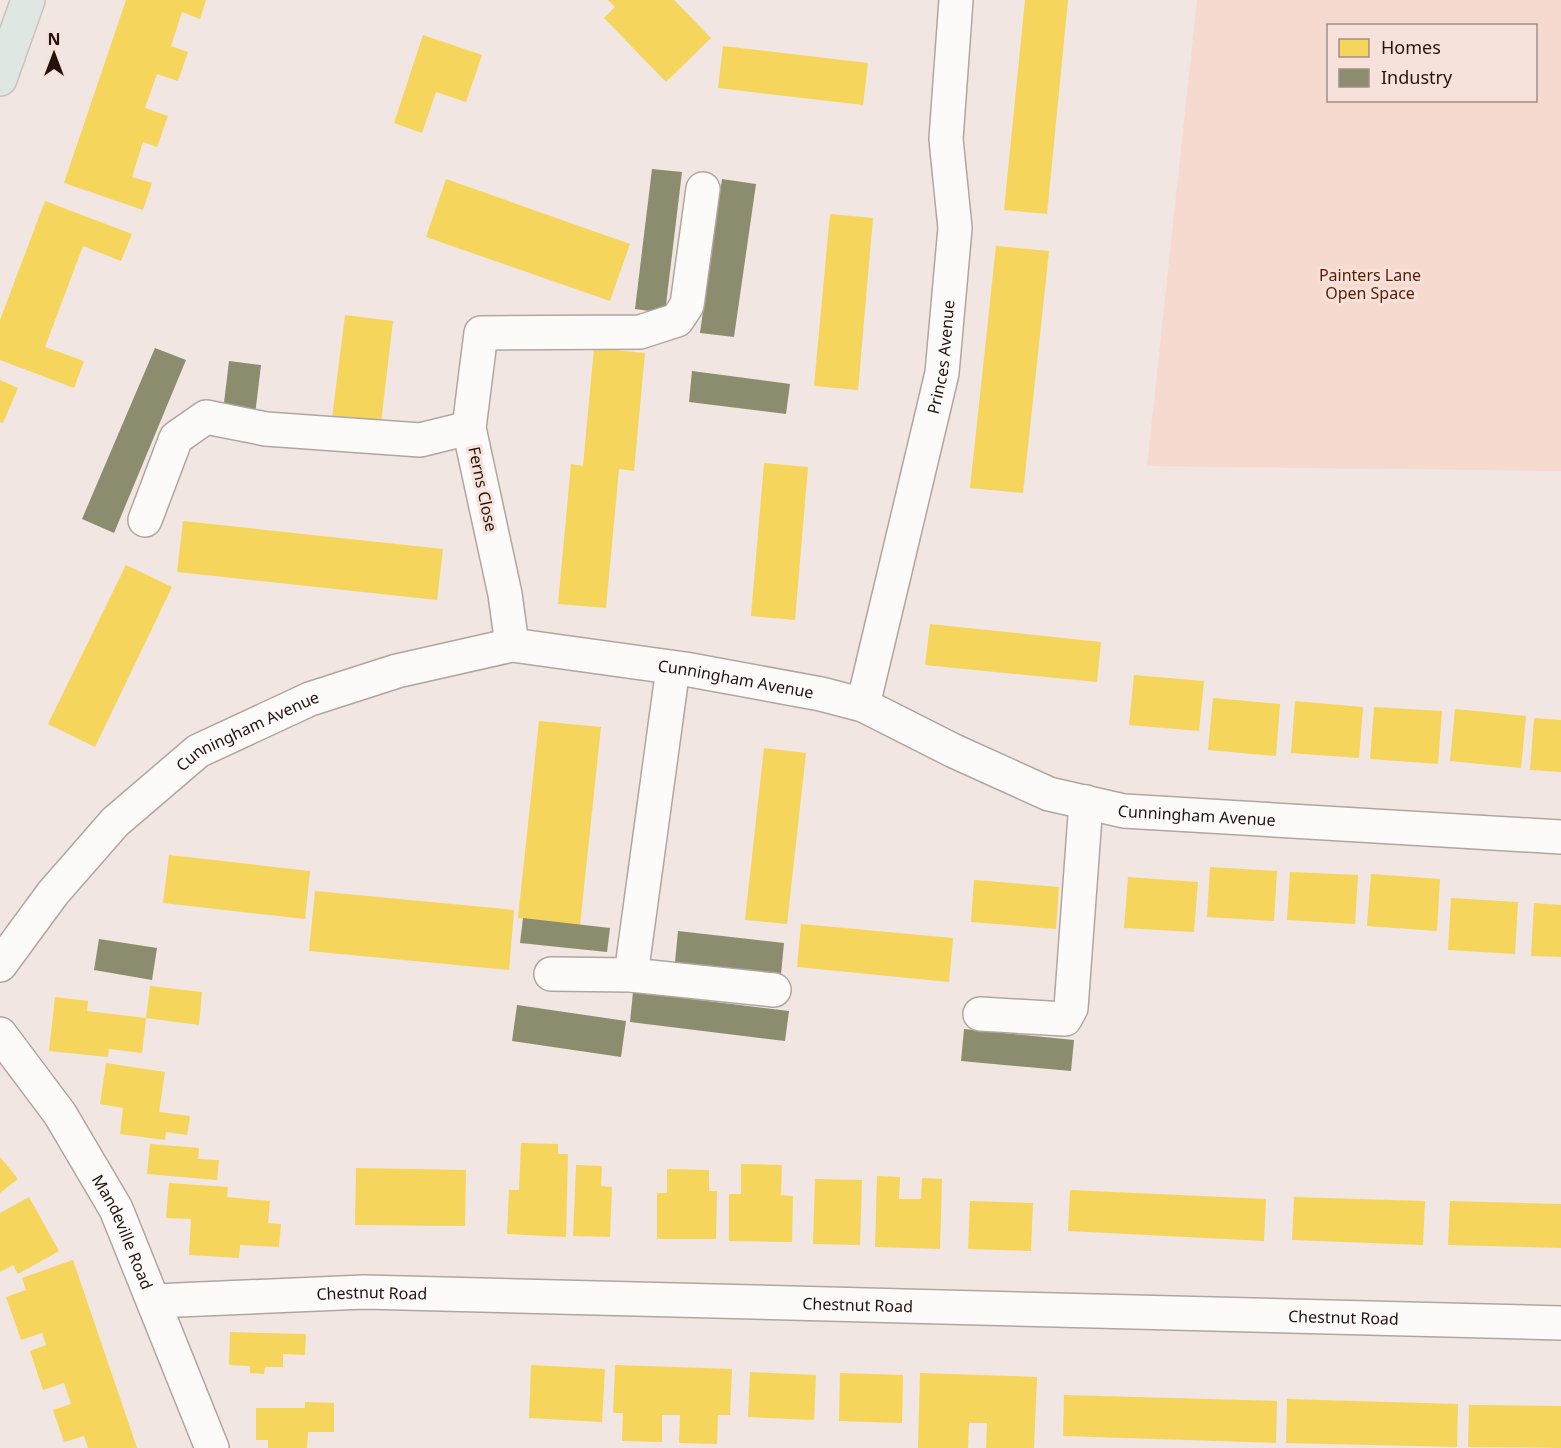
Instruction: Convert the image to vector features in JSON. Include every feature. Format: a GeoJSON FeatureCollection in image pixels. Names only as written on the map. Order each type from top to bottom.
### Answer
{"type":"FeatureCollection","features":[{"type":"Feature","properties":{"kind":"main road"},"geometry":{"type":"LineString","coordinates":[[0,79],[28,0]]}},
{"type":"Feature","properties":{"kind":"street","name":"Princes Avenue"},"geometry":{"type":"LineString","coordinates":[[863,705],[942,374],[955,228],[946,139],[950,1]]}},
{"type":"Feature","properties":{"kind":"street","name":"Ferns Close"},"geometry":{"type":"LineString","coordinates":[[512,645],[505,594],[469,428],[482,333],[640,332],[677,320],[687,304],[703,189]]}},
{"type":"Feature","properties":{"kind":"street"},"geometry":{"type":"LineString","coordinates":[[145,520],[176,438],[206,417],[266,429],[420,440],[469,428]]}},
{"type":"Feature","properties":{"kind":"street","name":"Cunningham Avenue"},"geometry":{"type":"LineString","coordinates":[[0,965],[53,893],[115,822],[198,751],[310,699],[398,671],[512,645],[673,668],[821,694],[863,705],[954,751],[1049,794],[1124,811],[1561,837]]}},
{"type":"Feature","properties":{"kind":"street"},"geometry":{"type":"LineString","coordinates":[[631,975],[673,668]]}},
{"type":"Feature","properties":{"kind":"street"},"geometry":{"type":"LineString","coordinates":[[980,1014],[1065,1019],[1071,1008],[1086,802]]}},
{"type":"Feature","properties":{"kind":"street"},"geometry":{"type":"LineString","coordinates":[[550,974],[631,975],[774,990]]}},
{"type":"Feature","properties":{"kind":"street","name":"Mandeville Road"},"geometry":{"type":"LineString","coordinates":[[0,1034],[60,1114],[116,1209],[212,1448]]}},
{"type":"Feature","properties":{"kind":"street","name":"Chestnut Road"},"geometry":{"type":"LineString","coordinates":[[154,1301],[364,1292],[1561,1323]]}},
{"type":"Feature","properties":{"kind":"green space","name":"Painters Lane Open Space"},"geometry":{"type":"Polygon","coordinates":[[[1197,0],[1561,0],[1561,471],[1147,466],[1197,0]]]}},
{"type":"Feature","properties":{"kind":"building: Homes"},"geometry":{"type":"Polygon","coordinates":[[[126,0],[206,0],[200,19],[182,12],[171,46],[188,52],[178,81],[157,74],[145,108],[168,116],[157,147],[143,142],[132,177],[152,183],[143,210],[64,183],[126,0]]]}},
{"type":"Feature","properties":{"kind":"building: Homes"},"geometry":{"type":"Polygon","coordinates":[[[608,0],[674,0],[711,38],[666,82],[604,18],[615,7],[608,0]]]}},
{"type":"Feature","properties":{"kind":"building: Homes"},"geometry":{"type":"Polygon","coordinates":[[[1025,0],[1068,0],[1047,214],[1004,210],[1025,0]]]}},
{"type":"Feature","properties":{"kind":"building: Homes"},"geometry":{"type":"Polygon","coordinates":[[[423,35],[482,55],[466,102],[436,92],[422,133],[394,123],[423,35]]]}},
{"type":"Feature","properties":{"kind":"building: Homes"},"geometry":{"type":"Polygon","coordinates":[[[723,46],[868,63],[863,105],[718,88],[723,46]]]}},
{"type":"Feature","properties":{"kind":"building: Homes"},"geometry":{"type":"Polygon","coordinates":[[[446,179],[630,244],[610,301],[426,237],[446,179]]]}},
{"type":"Feature","properties":{"kind":"building: Homes"},"geometry":{"type":"Polygon","coordinates":[[[45,201],[132,234],[121,261],[83,246],[45,347],[84,361],[74,388],[0,360],[0,320],[45,201]]]}},
{"type":"Feature","properties":{"kind":"building: Homes"},"geometry":{"type":"Polygon","coordinates":[[[830,214],[873,218],[858,390],[814,386],[830,214]]]}},
{"type":"Feature","properties":{"kind":"building: Homes"},"geometry":{"type":"Polygon","coordinates":[[[996,246],[1049,251],[1023,493],[970,488],[996,246]]]}},
{"type":"Feature","properties":{"kind":"building: Homes"},"geometry":{"type":"Polygon","coordinates":[[[345,315],[393,321],[380,431],[331,426],[345,315]]]}},
{"type":"Feature","properties":{"kind":"building: Homes"},"geometry":{"type":"Polygon","coordinates":[[[594,348],[645,353],[634,471],[619,469],[606,608],[558,604],[571,464],[583,466],[594,348]]]}},
{"type":"Feature","properties":{"kind":"building: Homes"},"geometry":{"type":"Polygon","coordinates":[[[0,380],[18,388],[3,423],[0,422],[0,380]]]}},
{"type":"Feature","properties":{"kind":"building: Homes"},"geometry":{"type":"Polygon","coordinates":[[[764,463],[808,467],[795,620],[751,616],[764,463]]]}},
{"type":"Feature","properties":{"kind":"building: Homes"},"geometry":{"type":"Polygon","coordinates":[[[183,521],[443,549],[437,600],[177,572],[183,521]]]}},
{"type":"Feature","properties":{"kind":"building: Homes"},"geometry":{"type":"Polygon","coordinates":[[[126,565],[172,587],[95,747],[48,724],[126,565]]]}},
{"type":"Feature","properties":{"kind":"building: Homes"},"geometry":{"type":"Polygon","coordinates":[[[930,624],[1101,642],[1097,682],[925,665],[930,624]]]}},
{"type":"Feature","properties":{"kind":"building: Homes"},"geometry":{"type":"Polygon","coordinates":[[[1134,675],[1204,681],[1199,731],[1129,725],[1134,675]]]}},
{"type":"Feature","properties":{"kind":"building: Homes"},"geometry":{"type":"Polygon","coordinates":[[[1213,698],[1280,704],[1276,756],[1208,750],[1213,698]]]}},
{"type":"Feature","properties":{"kind":"building: Homes"},"geometry":{"type":"Polygon","coordinates":[[[1295,701],[1363,707],[1359,758],[1291,753],[1295,701]]]}},
{"type":"Feature","properties":{"kind":"building: Homes"},"geometry":{"type":"Polygon","coordinates":[[[1374,707],[1442,711],[1438,764],[1370,759],[1374,707]]]}},
{"type":"Feature","properties":{"kind":"building: Homes"},"geometry":{"type":"Polygon","coordinates":[[[1455,709],[1526,716],[1521,768],[1450,761],[1455,709]]]}},
{"type":"Feature","properties":{"kind":"building: Homes"},"geometry":{"type":"Polygon","coordinates":[[[1534,718],[1561,720],[1561,772],[1530,770],[1534,718]]]}},
{"type":"Feature","properties":{"kind":"building: Homes"},"geometry":{"type":"Polygon","coordinates":[[[539,721],[601,727],[580,925],[518,918],[539,721]]]}},
{"type":"Feature","properties":{"kind":"building: Homes"},"geometry":{"type":"Polygon","coordinates":[[[764,748],[806,753],[787,924],[745,920],[764,748]]]}},
{"type":"Feature","properties":{"kind":"building: Homes"},"geometry":{"type":"Polygon","coordinates":[[[169,855],[310,871],[305,919],[163,903],[169,855]]]}},
{"type":"Feature","properties":{"kind":"building: Homes"},"geometry":{"type":"Polygon","coordinates":[[[1210,867],[1277,871],[1274,921],[1207,917],[1210,867]]]}},
{"type":"Feature","properties":{"kind":"building: Homes"},"geometry":{"type":"Polygon","coordinates":[[[1290,872],[1358,875],[1355,924],[1287,920],[1290,872]]]}},
{"type":"Feature","properties":{"kind":"building: Homes"},"geometry":{"type":"Polygon","coordinates":[[[1371,874],[1440,879],[1437,931],[1367,926],[1371,874]]]}},
{"type":"Feature","properties":{"kind":"building: Homes"},"geometry":{"type":"Polygon","coordinates":[[[1128,877],[1198,882],[1194,932],[1124,928],[1128,877]]]}},
{"type":"Feature","properties":{"kind":"building: Homes"},"geometry":{"type":"Polygon","coordinates":[[[974,880],[1059,887],[1056,929],[971,922],[974,880]]]}},
{"type":"Feature","properties":{"kind":"building: Homes"},"geometry":{"type":"Polygon","coordinates":[[[315,891],[514,910],[509,970],[309,951],[315,891]]]}},
{"type":"Feature","properties":{"kind":"building: Homes"},"geometry":{"type":"Polygon","coordinates":[[[1451,898],[1518,902],[1515,954],[1448,950],[1451,898]]]}},
{"type":"Feature","properties":{"kind":"building: Homes"},"geometry":{"type":"Polygon","coordinates":[[[1534,903],[1561,905],[1561,957],[1531,956],[1534,903]]]}},
{"type":"Feature","properties":{"kind":"building: Homes"},"geometry":{"type":"Polygon","coordinates":[[[801,924],[953,938],[949,982],[797,967],[801,924]]]}},
{"type":"Feature","properties":{"kind":"building: Homes"},"geometry":{"type":"Polygon","coordinates":[[[150,986],[202,992],[199,1025],[146,1018],[150,986]]]}},
{"type":"Feature","properties":{"kind":"building: Homes"},"geometry":{"type":"Polygon","coordinates":[[[55,997],[88,1001],[87,1011],[146,1018],[142,1053],[109,1049],[108,1057],[49,1051],[55,997]]]}},
{"type":"Feature","properties":{"kind":"building: Homes"},"geometry":{"type":"Polygon","coordinates":[[[106,1063],[165,1072],[159,1112],[190,1116],[187,1135],[166,1132],[165,1140],[120,1134],[123,1108],[100,1104],[106,1063]]]}},
{"type":"Feature","properties":{"kind":"building: Homes"},"geometry":{"type":"Polygon","coordinates":[[[521,1143],[558,1144],[558,1154],[568,1154],[566,1237],[507,1234],[509,1190],[519,1190],[521,1143]]]}},
{"type":"Feature","properties":{"kind":"building: Homes"},"geometry":{"type":"Polygon","coordinates":[[[150,1144],[199,1148],[198,1159],[219,1160],[217,1180],[147,1174],[150,1144]]]}},
{"type":"Feature","properties":{"kind":"building: Homes"},"geometry":{"type":"Polygon","coordinates":[[[0,1157],[18,1179],[0,1193],[0,1157]]]}},
{"type":"Feature","properties":{"kind":"building: Homes"},"geometry":{"type":"Polygon","coordinates":[[[741,1164],[782,1165],[781,1195],[793,1196],[792,1242],[729,1241],[729,1194],[741,1194],[741,1164]]]}},
{"type":"Feature","properties":{"kind":"building: Homes"},"geometry":{"type":"Polygon","coordinates":[[[576,1165],[602,1166],[601,1186],[612,1187],[610,1237],[573,1236],[576,1165]]]}},
{"type":"Feature","properties":{"kind":"building: Homes"},"geometry":{"type":"Polygon","coordinates":[[[356,1168],[466,1170],[465,1226],[355,1225],[356,1168]]]}},
{"type":"Feature","properties":{"kind":"building: Homes"},"geometry":{"type":"Polygon","coordinates":[[[667,1169],[709,1170],[709,1191],[717,1191],[716,1239],[657,1239],[657,1193],[667,1193],[667,1169]]]}},
{"type":"Feature","properties":{"kind":"building: Homes"},"geometry":{"type":"Polygon","coordinates":[[[877,1176],[900,1177],[899,1199],[921,1199],[922,1178],[942,1179],[940,1249],[875,1247],[877,1176]]]}},
{"type":"Feature","properties":{"kind":"building: Homes"},"geometry":{"type":"Polygon","coordinates":[[[815,1179],[862,1180],[860,1245],[813,1244],[815,1179]]]}},
{"type":"Feature","properties":{"kind":"building: Homes"},"geometry":{"type":"Polygon","coordinates":[[[169,1183],[228,1187],[227,1197],[270,1201],[268,1223],[281,1224],[279,1247],[240,1245],[239,1258],[189,1255],[191,1219],[166,1218],[169,1183]]]}},
{"type":"Feature","properties":{"kind":"building: Homes"},"geometry":{"type":"Polygon","coordinates":[[[1070,1190],[1266,1199],[1264,1241],[1068,1231],[1070,1190]]]}},
{"type":"Feature","properties":{"kind":"building: Homes"},"geometry":{"type":"Polygon","coordinates":[[[29,1197],[59,1251],[18,1274],[13,1265],[0,1272],[0,1213],[29,1197]]]}},
{"type":"Feature","properties":{"kind":"building: Homes"},"geometry":{"type":"Polygon","coordinates":[[[1294,1197],[1425,1201],[1423,1245],[1292,1240],[1294,1197]]]}},
{"type":"Feature","properties":{"kind":"building: Homes"},"geometry":{"type":"Polygon","coordinates":[[[970,1201],[1033,1203],[1031,1251],[968,1249],[970,1201]]]}},
{"type":"Feature","properties":{"kind":"building: Homes"},"geometry":{"type":"Polygon","coordinates":[[[1450,1201],[1561,1204],[1561,1248],[1448,1245],[1450,1201]]]}},
{"type":"Feature","properties":{"kind":"building: Homes"},"geometry":{"type":"Polygon","coordinates":[[[73,1260],[137,1448],[88,1448],[84,1436],[64,1442],[53,1410],[71,1404],[64,1383],[43,1390],[30,1351],[46,1345],[42,1333],[21,1340],[6,1297],[26,1290],[22,1278],[73,1260]]]}},
{"type":"Feature","properties":{"kind":"building: Homes"},"geometry":{"type":"Polygon","coordinates":[[[230,1332],[306,1334],[305,1355],[283,1354],[283,1367],[265,1367],[264,1374],[250,1373],[250,1366],[229,1365],[230,1332]]]}},
{"type":"Feature","properties":{"kind":"building: Homes"},"geometry":{"type":"Polygon","coordinates":[[[531,1365],[605,1369],[602,1422],[529,1418],[531,1365]]]}},
{"type":"Feature","properties":{"kind":"building: Homes"},"geometry":{"type":"Polygon","coordinates":[[[615,1365],[732,1369],[730,1415],[718,1415],[717,1444],[679,1443],[680,1415],[662,1415],[662,1442],[622,1441],[623,1413],[613,1413],[615,1365]]]}},
{"type":"Feature","properties":{"kind":"building: Homes"},"geometry":{"type":"Polygon","coordinates":[[[750,1372],[816,1375],[814,1420],[748,1417],[750,1372]]]}},
{"type":"Feature","properties":{"kind":"building: Homes"},"geometry":{"type":"Polygon","coordinates":[[[840,1373],[903,1375],[902,1423],[839,1421],[840,1373]]]}},
{"type":"Feature","properties":{"kind":"building: Homes"},"geometry":{"type":"Polygon","coordinates":[[[920,1373],[1037,1377],[1034,1448],[986,1448],[987,1423],[969,1423],[968,1448],[918,1448],[920,1373]]]}},
{"type":"Feature","properties":{"kind":"building: Homes"},"geometry":{"type":"Polygon","coordinates":[[[1064,1395],[1277,1401],[1276,1443],[1063,1436],[1064,1395]]]}},
{"type":"Feature","properties":{"kind":"building: Homes"},"geometry":{"type":"Polygon","coordinates":[[[1287,1399],[1458,1404],[1457,1447],[1286,1443],[1287,1399]]]}},
{"type":"Feature","properties":{"kind":"building: Homes"},"geometry":{"type":"Polygon","coordinates":[[[305,1402],[334,1403],[334,1432],[308,1432],[307,1448],[268,1448],[268,1440],[256,1440],[256,1408],[305,1408],[305,1402]]]}},
{"type":"Feature","properties":{"kind":"building: Homes"},"geometry":{"type":"Polygon","coordinates":[[[1469,1405],[1561,1406],[1561,1448],[1468,1447],[1469,1405]]]}},
{"type":"Feature","properties":{"kind":"building: Industry"},"geometry":{"type":"Polygon","coordinates":[[[652,169],[682,172],[665,313],[635,309],[652,169]]]}},
{"type":"Feature","properties":{"kind":"building: Industry"},"geometry":{"type":"Polygon","coordinates":[[[722,179],[756,184],[734,337],[700,333],[722,179]]]}},
{"type":"Feature","properties":{"kind":"building: Industry"},"geometry":{"type":"Polygon","coordinates":[[[155,348],[186,360],[114,533],[82,519],[155,348]]]}},
{"type":"Feature","properties":{"kind":"building: Industry"},"geometry":{"type":"Polygon","coordinates":[[[229,361],[261,365],[255,415],[223,411],[229,361]]]}},
{"type":"Feature","properties":{"kind":"building: Industry"},"geometry":{"type":"Polygon","coordinates":[[[692,371],[790,384],[786,414],[689,402],[692,371]]]}},
{"type":"Feature","properties":{"kind":"building: Industry"},"geometry":{"type":"Polygon","coordinates":[[[523,918],[610,928],[607,952],[520,943],[523,918]]]}},
{"type":"Feature","properties":{"kind":"building: Industry"},"geometry":{"type":"Polygon","coordinates":[[[678,931],[784,943],[781,974],[675,962],[678,931]]]}},
{"type":"Feature","properties":{"kind":"building: Industry"},"geometry":{"type":"Polygon","coordinates":[[[99,939],[157,948],[152,980],[94,970],[99,939]]]}},
{"type":"Feature","properties":{"kind":"building: Industry"},"geometry":{"type":"Polygon","coordinates":[[[633,992],[789,1011],[785,1041],[630,1022],[633,992]]]}},
{"type":"Feature","properties":{"kind":"building: Industry"},"geometry":{"type":"Polygon","coordinates":[[[517,1005],[626,1021],[621,1057],[512,1041],[517,1005]]]}},
{"type":"Feature","properties":{"kind":"building: Industry"},"geometry":{"type":"Polygon","coordinates":[[[964,1029],[1074,1040],[1071,1071],[961,1061],[964,1029]]]}}]}
